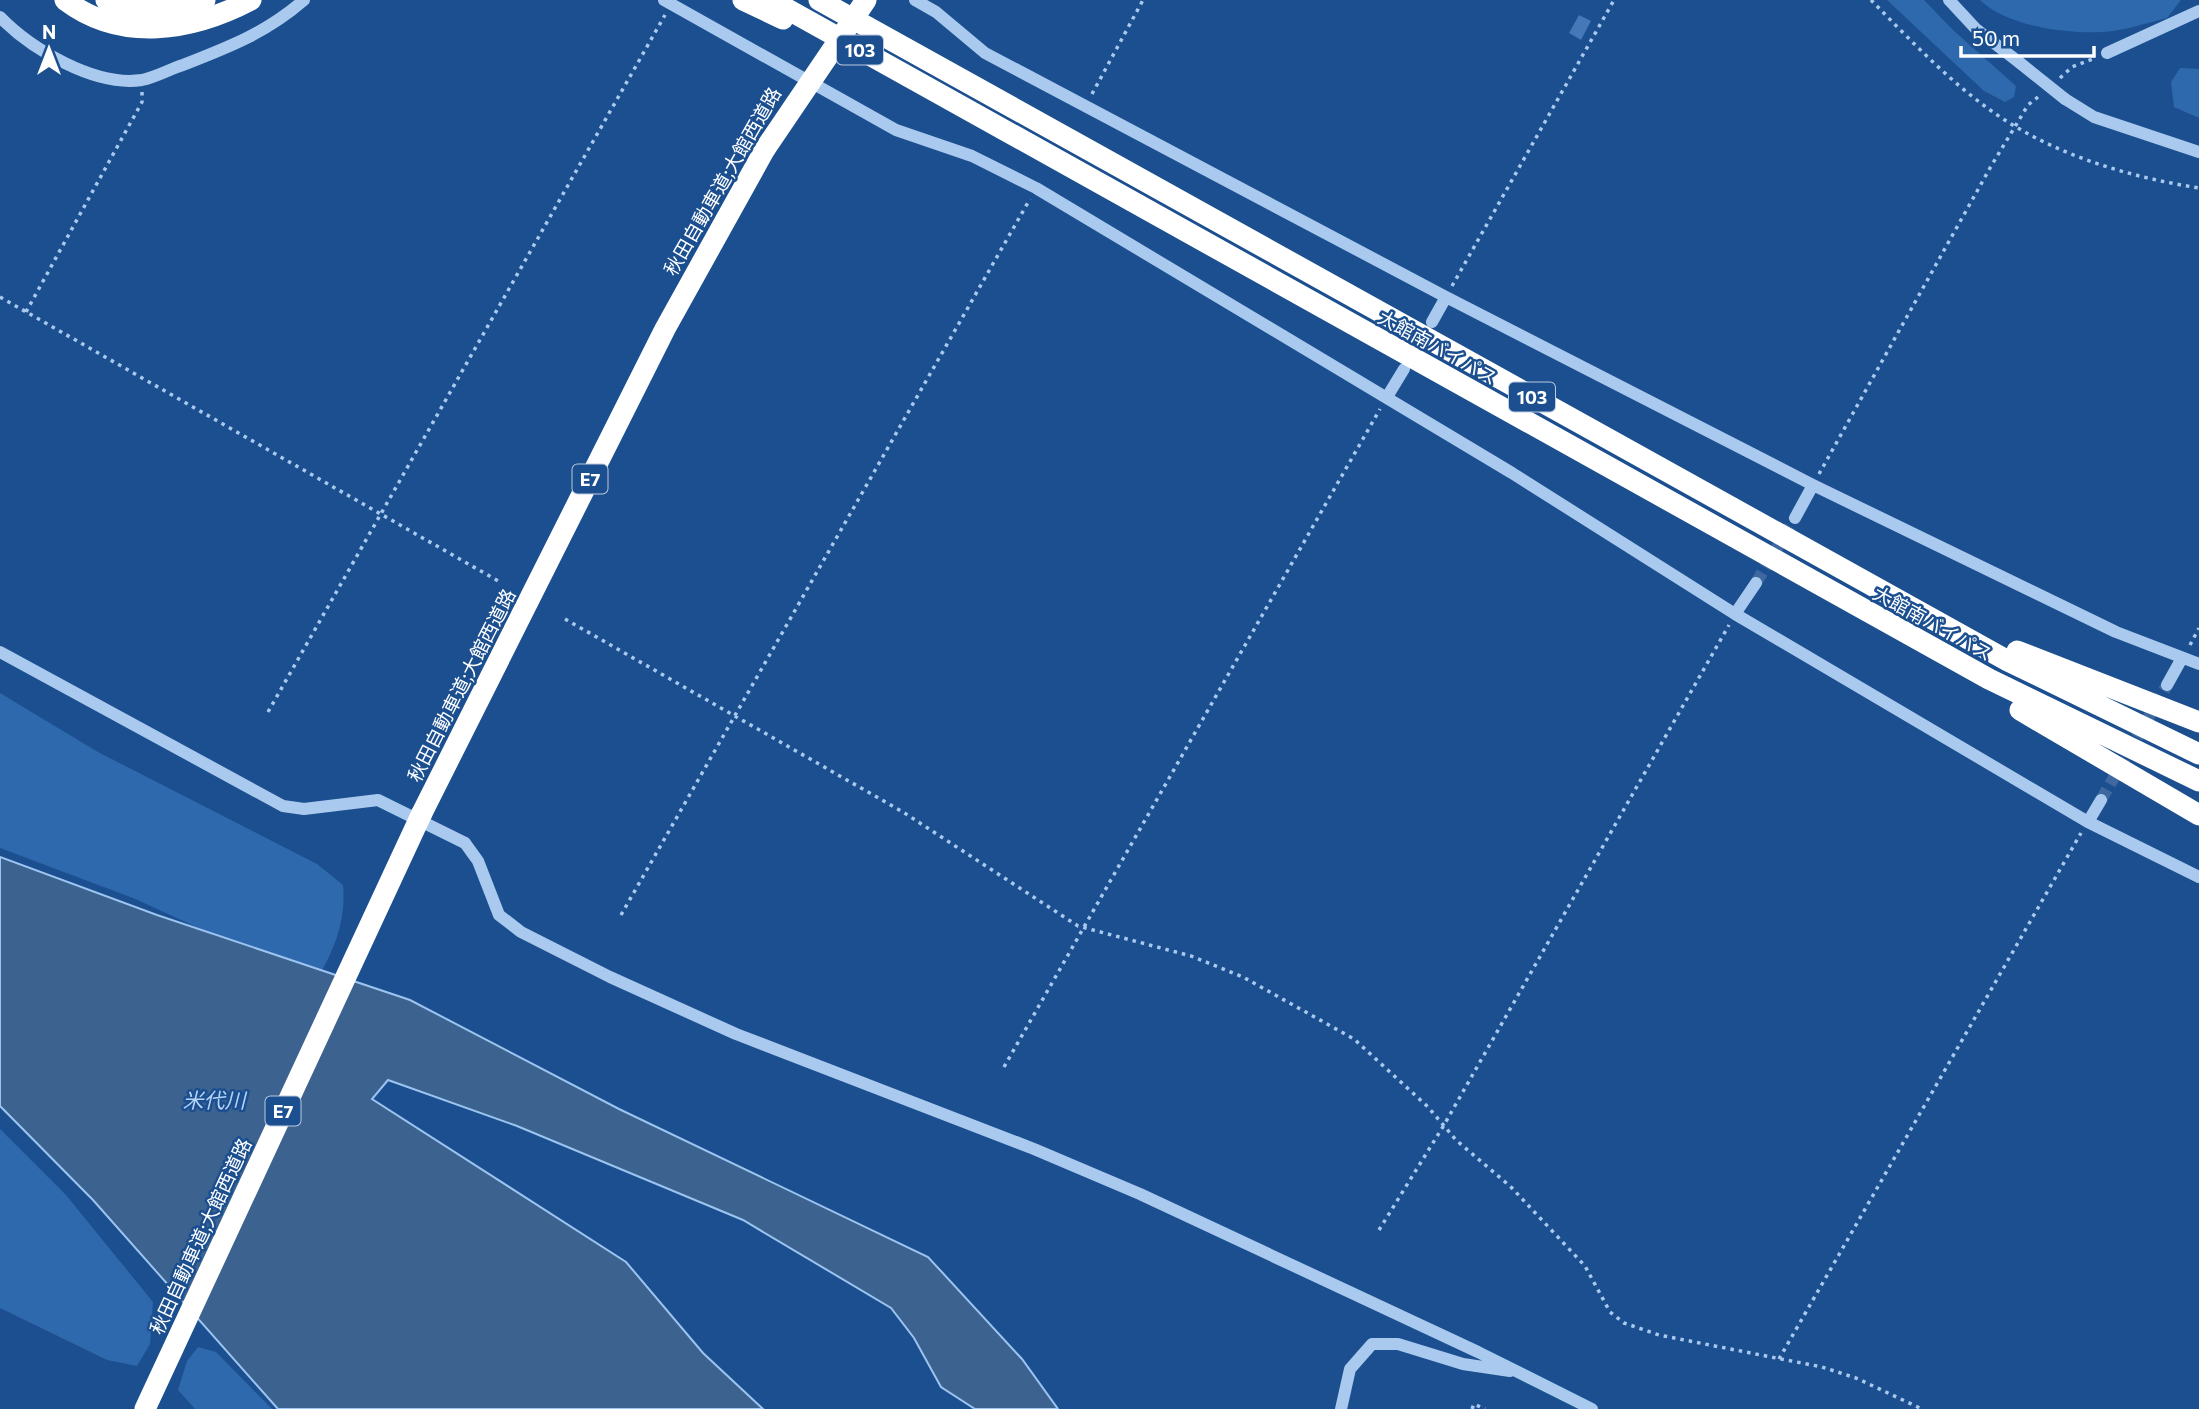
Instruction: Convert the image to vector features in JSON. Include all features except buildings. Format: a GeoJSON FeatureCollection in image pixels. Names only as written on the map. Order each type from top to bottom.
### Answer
{"type":"FeatureCollection","features":[{"type":"Feature","properties":{"kind":"highway"},"geometry":{"type":"LineString","coordinates":[[65,0],[90,15],[120,25],[148,29],[202,22],[250,0]]}},
{"type":"Feature","properties":{"kind":"highway"},"geometry":{"type":"LineString","coordinates":[[106,0],[146,10],[174,9],[205,0]]}},
{"type":"Feature","properties":{"kind":"highway"},"geometry":{"type":"LineString","coordinates":[[743,0],[948,100]]}},
{"type":"Feature","properties":{"kind":"highway","name":"大館南バイパス"},"geometry":{"type":"LineString","coordinates":[[771,0],[1989,680],[2199,781]]}},
{"type":"Feature","properties":{"kind":"highway","name":"大館南バイパス"},"geometry":{"type":"LineString","coordinates":[[822,0],[1828,561],[2078,697],[2199,754]]}},
{"type":"Feature","properties":{"kind":"highway","name":"秋田自動車道;大館西道路"},"geometry":{"type":"LineString","coordinates":[[145,1409],[422,813],[665,329],[765,149],[854,0]]}},
{"type":"Feature","properties":{"kind":"highway"},"geometry":{"type":"LineString","coordinates":[[765,149],[866,0]]}},
{"type":"Feature","properties":{"kind":"highway"},"geometry":{"type":"LineString","coordinates":[[1828,561],[1999,644],[2199,722]]}},
{"type":"Feature","properties":{"kind":"highway"},"geometry":{"type":"LineString","coordinates":[[1816,584],[2127,775],[2199,816]]}},
{"type":"Feature","properties":{"kind":"street"},"geometry":{"type":"LineString","coordinates":[[0,17],[30,44],[73,67],[113,78],[142,80],[235,45],[277,24],[304,0]]}},
{"type":"Feature","properties":{"kind":"street"},"geometry":{"type":"LineString","coordinates":[[915,0],[936,12],[985,53],[1446,297],[1813,485],[2116,632],[2199,664]]}},
{"type":"Feature","properties":{"kind":"street"},"geometry":{"type":"LineString","coordinates":[[1949,0],[1976,29],[2065,99],[2094,117],[2199,152]]}},
{"type":"Feature","properties":{"kind":"street"},"geometry":{"type":"LineString","coordinates":[[667,2],[896,130],[972,156],[1036,188],[1387,397],[1735,614],[2088,822],[2199,877]]}},
{"type":"Feature","properties":{"kind":"street"},"geometry":{"type":"LineString","coordinates":[[2107,53],[2199,11]]}},
{"type":"Feature","properties":{"kind":"street"},"geometry":{"type":"LineString","coordinates":[[1432,322],[1446,297]]}},
{"type":"Feature","properties":{"kind":"street"},"geometry":{"type":"LineString","coordinates":[[1387,397],[1404,369]]}},
{"type":"Feature","properties":{"kind":"street"},"geometry":{"type":"LineString","coordinates":[[1795,518],[1813,485]]}},
{"type":"Feature","properties":{"kind":"street"},"geometry":{"type":"LineString","coordinates":[[1735,614],[1756,583]]}},
{"type":"Feature","properties":{"kind":"street"},"geometry":{"type":"LineString","coordinates":[[0,652],[283,806],[304,809],[378,800],[465,842],[478,862],[499,915],[521,932],[610,977],[736,1034],[1034,1149],[1140,1194],[1592,1409]]}},
{"type":"Feature","properties":{"kind":"street"},"geometry":{"type":"LineString","coordinates":[[2167,685],[2182,658]]}},
{"type":"Feature","properties":{"kind":"street"},"geometry":{"type":"LineString","coordinates":[[2088,822],[2101,800]]}},
{"type":"Feature","properties":{"kind":"street"},"geometry":{"type":"LineString","coordinates":[[1341,1409],[1350,1369],[1372,1344],[1398,1344],[1463,1364],[1521,1373]]}},
{"type":"Feature","properties":{"kind":"path"},"geometry":{"type":"LineString","coordinates":[[1086,105],[1143,0]]}},
{"type":"Feature","properties":{"kind":"path"},"geometry":{"type":"LineString","coordinates":[[1446,297],[1614,0]]}},
{"type":"Feature","properties":{"kind":"path"},"geometry":{"type":"LineString","coordinates":[[1871,0],[1918,49],[2015,127],[2109,168],[2199,188]]}},
{"type":"Feature","properties":{"kind":"path"},"geometry":{"type":"LineString","coordinates":[[268,712],[667,2]]}},
{"type":"Feature","properties":{"kind":"path"},"geometry":{"type":"LineString","coordinates":[[2054,82],[2072,67],[2107,53]]}},
{"type":"Feature","properties":{"kind":"path"},"geometry":{"type":"LineString","coordinates":[[26,312],[142,102],[142,80]]}},
{"type":"Feature","properties":{"kind":"path"},"geometry":{"type":"LineString","coordinates":[[1813,485],[2015,127],[2028,105],[2046,90]]}},
{"type":"Feature","properties":{"kind":"path"},"geometry":{"type":"LineString","coordinates":[[621,915],[1036,188]]}},
{"type":"Feature","properties":{"kind":"path"},"geometry":{"type":"LineString","coordinates":[[0,297],[500,582]]}},
{"type":"Feature","properties":{"kind":"path"},"geometry":{"type":"LineString","coordinates":[[1004,1067],[1387,397]]}},
{"type":"Feature","properties":{"kind":"path"},"geometry":{"type":"LineString","coordinates":[[1379,1230],[1444,1125],[1735,614]]}},
{"type":"Feature","properties":{"kind":"path"},"geometry":{"type":"LineString","coordinates":[[565,618],[904,812],[1084,928],[1191,956],[1243,976],[1354,1039],[1429,1107],[1456,1140],[1511,1187],[1585,1266],[1610,1312],[1624,1322],[1659,1335],[1779,1359],[1856,1378],[1922,1409]]}},
{"type":"Feature","properties":{"kind":"path"},"geometry":{"type":"LineString","coordinates":[[1779,1359],[2088,822]]}},
{"type":"Feature","properties":{"kind":"path"},"geometry":{"type":"LineString","coordinates":[[1472,1409],[1474,1404],[1485,1409]]}},
{"type":"Feature","properties":{"kind":"shaded area"},"geometry":{"type":"Polygon","coordinates":[[[1887,0],[1924,0],[1953,30],[2016,86],[2014,97],[2005,102],[1984,91],[1887,0]]]}},
{"type":"Feature","properties":{"kind":"shaded area"},"geometry":{"type":"Polygon","coordinates":[[[1980,0],[2181,0],[2167,18],[2119,30],[2072,32],[2021,22],[1991,9],[1980,0]]]}},
{"type":"Feature","properties":{"kind":"shaded area"},"geometry":{"type":"Polygon","coordinates":[[[2180,68],[2199,69],[2199,118],[2174,107],[2171,82],[2180,68]]]}},
{"type":"Feature","properties":{"kind":"shaded area"},"geometry":{"type":"Polygon","coordinates":[[[0,693],[98,752],[317,864],[343,885],[343,909],[338,932],[319,976],[273,962],[133,898],[0,848],[0,693]]]}},
{"type":"Feature","properties":{"kind":"shaded area"},"geometry":{"type":"Polygon","coordinates":[[[0,1129],[66,1195],[153,1302],[150,1344],[137,1366],[107,1360],[0,1308],[0,1129]]]}},
{"type":"Feature","properties":{"kind":"shaded area"},"geometry":{"type":"Polygon","coordinates":[[[198,1347],[216,1352],[272,1409],[195,1409],[178,1390],[187,1361],[198,1347]]]}},
{"type":"Feature","properties":{"kind":"water","name":"米代川"},"geometry":{"type":"Polygon","coordinates":[[[0,857],[157,915],[410,1000],[619,1109],[928,1257],[1022,1359],[1058,1409],[975,1409],[941,1387],[914,1338],[891,1308],[743,1220],[517,1126],[388,1080],[372,1099],[626,1262],[703,1353],[763,1409],[278,1409],[93,1200],[0,1106],[0,857]]]}},
{"type":"Feature","properties":{"kind":"tunnel"},"geometry":{"type":"LineString","coordinates":[[1756,583],[1795,518]]}},
{"type":"Feature","properties":{"kind":"tunnel"},"geometry":{"type":"LineString","coordinates":[[2101,800],[2167,685]]}}]}
